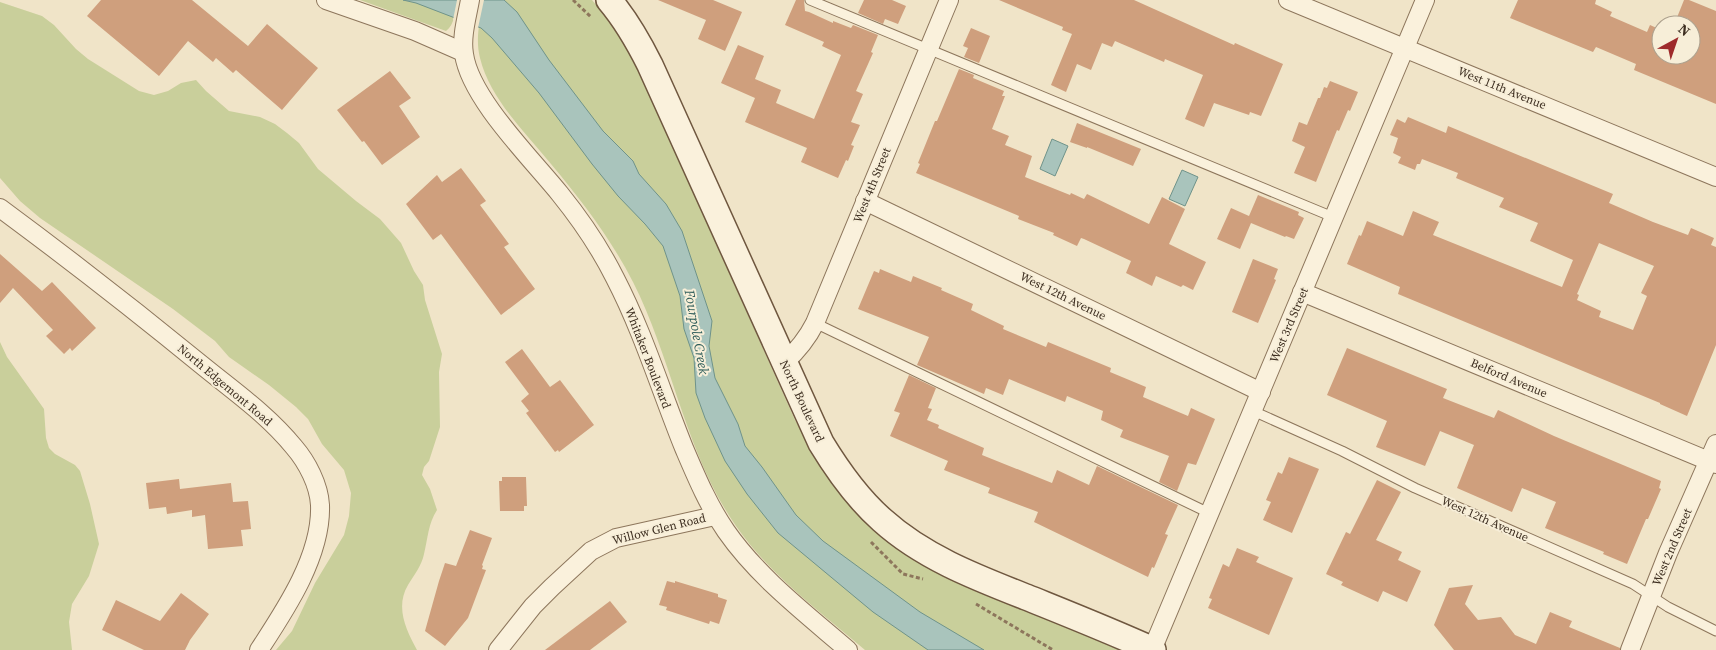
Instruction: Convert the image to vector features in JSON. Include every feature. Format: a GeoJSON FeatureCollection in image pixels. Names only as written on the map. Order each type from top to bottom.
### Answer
{"type":"FeatureCollection","features":[{"type":"Feature","properties":{"kind":"street"},"geometry":{"type":"LineString","coordinates":[[326,0],[415,31],[463,52],[470,0]]}},
{"type":"Feature","properties":{"kind":"street","name":"North Boulevard"},"geometry":{"type":"LineString","coordinates":[[609,0],[620,12],[650,64],[821,443],[837,469],[857,494],[882,520],[930,555],[962,571],[1106,629],[1152,650]]}},
{"type":"Feature","properties":{"kind":"street","name":"West 4th Street"},"geometry":{"type":"LineString","coordinates":[[784,363],[798,350],[816,323],[949,0]]}},
{"type":"Feature","properties":{"kind":"street","name":"West 11th Avenue"},"geometry":{"type":"LineString","coordinates":[[1288,0],[1716,177]]}},
{"type":"Feature","properties":{"kind":"street","name":"West 3rd Street"},"geometry":{"type":"LineString","coordinates":[[1152,650],[1425,0]]}},
{"type":"Feature","properties":{"kind":"street","name":"Whitaker Boulevard"},"geometry":{"type":"LineString","coordinates":[[463,52],[469,72],[480,92],[498,118],[584,226],[600,249],[616,278],[643,341],[696,479],[716,516],[737,546],[753,564],[794,604],[848,650]]}},
{"type":"Feature","properties":{"kind":"street","name":"West 12th Avenue"},"geometry":{"type":"LineString","coordinates":[[865,201],[1261,392]]}},
{"type":"Feature","properties":{"kind":"street","name":"North Edgemont Road"},"geometry":{"type":"LineString","coordinates":[[0,208],[156,327],[267,418],[296,448],[308,467],[316,486],[320,504],[319,525],[315,544],[293,594],[260,650]]}},
{"type":"Feature","properties":{"kind":"street","name":"Belford Avenue"},"geometry":{"type":"LineString","coordinates":[[1302,292],[1712,463]]}},
{"type":"Feature","properties":{"kind":"street","name":"West 2nd Street"},"geometry":{"type":"LineString","coordinates":[[1630,650],[1651,595],[1712,463],[1716,444]]}},
{"type":"Feature","properties":{"kind":"street","name":"Willow Glen Road"},"geometry":{"type":"LineString","coordinates":[[498,650],[545,593],[591,551],[616,538],[716,516]]}},
{"type":"Feature","properties":{"kind":"lane"},"geometry":{"type":"LineString","coordinates":[[810,0],[1333,217]]}},
{"type":"Feature","properties":{"kind":"lane"},"geometry":{"type":"LineString","coordinates":[[816,323],[1209,513]]}},
{"type":"Feature","properties":{"kind":"lane","name":"West 12th Avenue"},"geometry":{"type":"LineString","coordinates":[[1253,411],[1342,451],[1415,488],[1634,584],[1668,607],[1716,631]]}},
{"type":"Feature","properties":{"kind":"green space"},"geometry":{"type":"Polygon","coordinates":[[[360,0],[457,0],[453,21],[446,31],[360,0]]]}},
{"type":"Feature","properties":{"kind":"green space"},"geometry":{"type":"Polygon","coordinates":[[[484,0],[592,0],[606,17],[640,74],[795,420],[815,456],[897,547],[954,581],[1120,650],[865,650],[813,607],[764,561],[736,526],[704,468],[647,312],[624,266],[585,206],[500,101],[485,73],[478,43],[484,0]]]}},
{"type":"Feature","properties":{"kind":"green space"},"geometry":{"type":"Polygon","coordinates":[[[0,2],[42,16],[54,25],[88,59],[139,91],[154,95],[168,91],[181,83],[196,80],[229,111],[260,117],[275,124],[299,143],[318,169],[380,219],[401,243],[423,285],[425,300],[442,354],[439,372],[440,427],[429,461],[424,467],[422,475],[430,489],[437,510],[430,526],[422,562],[404,593],[402,602],[406,626],[417,650],[276,650],[292,631],[315,583],[344,535],[349,516],[351,493],[344,470],[322,444],[308,419],[296,407],[229,357],[215,341],[173,309],[40,218],[20,201],[0,178],[0,2]]]}},
{"type":"Feature","properties":{"kind":"green space"},"geometry":{"type":"Polygon","coordinates":[[[0,342],[7,357],[44,409],[46,438],[49,448],[55,454],[75,465],[80,471],[90,504],[99,544],[89,576],[72,604],[69,622],[72,650],[0,650],[0,342]]]}},
{"type":"Feature","properties":{"kind":"water","name":"Fourpole Creek"},"geometry":{"type":"Polygon","coordinates":[[[403,0],[504,0],[517,12],[549,60],[603,131],[633,161],[639,174],[666,204],[682,231],[712,321],[709,346],[715,378],[738,424],[745,446],[796,515],[823,541],[920,612],[984,650],[928,650],[873,612],[778,533],[747,494],[725,461],[705,418],[696,393],[694,358],[684,329],[680,296],[663,246],[618,196],[539,93],[492,38],[481,28],[416,3],[403,0]]]}},
{"type":"Feature","properties":{"kind":"water"},"geometry":{"type":"Polygon","coordinates":[[[1052,139],[1068,146],[1055,176],[1040,169],[1052,139]]]}},
{"type":"Feature","properties":{"kind":"water"},"geometry":{"type":"Polygon","coordinates":[[[1182,170],[1198,177],[1185,206],[1169,199],[1182,170]]]}},
{"type":"Feature","properties":{"kind":"pier"},"geometry":{"type":"Polygon","coordinates":[[[457,0],[484,0],[478,28],[453,20],[457,0]]]}},
{"type":"Feature","properties":{"kind":"building"},"geometry":{"type":"Polygon","coordinates":[[[101,0],[192,0],[248,46],[267,24],[318,68],[282,110],[236,70],[233,73],[216,58],[213,62],[188,41],[159,76],[87,16],[101,0]]]}},
{"type":"Feature","properties":{"kind":"building"},"geometry":{"type":"Polygon","coordinates":[[[658,0],[713,0],[742,12],[725,51],[698,39],[706,20],[658,0]]]}},
{"type":"Feature","properties":{"kind":"building"},"geometry":{"type":"Polygon","coordinates":[[[796,0],[804,0],[805,11],[833,23],[833,21],[851,28],[853,25],[878,35],[871,52],[873,53],[856,91],[863,94],[851,122],[860,125],[851,145],[854,146],[848,161],[846,160],[838,178],[801,162],[807,148],[745,122],[755,98],[721,83],[738,45],[764,56],[755,79],[781,90],[776,103],[814,119],[841,55],[822,46],[824,42],[785,25],[796,0]]]}},
{"type":"Feature","properties":{"kind":"building"},"geometry":{"type":"Polygon","coordinates":[[[864,0],[892,0],[906,6],[898,24],[885,19],[883,24],[858,13],[864,0]]]}},
{"type":"Feature","properties":{"kind":"building"},"geometry":{"type":"Polygon","coordinates":[[[999,0],[1134,0],[1234,45],[1235,43],[1283,64],[1261,116],[1250,112],[1249,115],[1214,103],[1204,127],[1185,119],[1203,75],[1165,59],[1164,62],[1115,41],[1112,47],[1102,43],[1091,70],[1077,64],[1066,92],[1051,85],[1072,34],[1062,30],[1063,27],[999,0]]]}},
{"type":"Feature","properties":{"kind":"building"},"geometry":{"type":"Polygon","coordinates":[[[1518,0],[1596,0],[1595,4],[1612,12],[1610,16],[1647,32],[1651,25],[1651,65],[1701,65],[1701,15],[1678,15],[1684,0],[1689,0],[1716,11],[1716,104],[1634,70],[1636,64],[1596,47],[1593,52],[1510,18],[1518,0]]]}},
{"type":"Feature","properties":{"kind":"building"},"geometry":{"type":"Polygon","coordinates":[[[971,28],[990,36],[979,63],[964,57],[968,48],[963,46],[971,28]]]}},
{"type":"Feature","properties":{"kind":"building"},"geometry":{"type":"Polygon","coordinates":[[[959,69],[974,75],[973,78],[1004,91],[1002,96],[1005,96],[992,129],[1009,136],[1005,145],[1032,156],[1025,177],[1084,199],[1087,194],[1149,224],[1162,197],[1185,209],[1169,244],[1206,262],[1193,290],[1156,276],[1152,286],[1126,273],[1131,261],[1081,238],[1077,246],[1053,235],[1054,233],[1018,219],[1019,216],[916,173],[920,164],[918,163],[935,121],[937,121],[959,69]]]}},
{"type":"Feature","properties":{"kind":"building"},"geometry":{"type":"Polygon","coordinates":[[[390,71],[411,98],[399,106],[420,137],[382,165],[337,110],[390,71]]]}},
{"type":"Feature","properties":{"kind":"building"},"geometry":{"type":"Polygon","coordinates":[[[1330,81],[1358,92],[1339,131],[1337,130],[1316,182],[1294,173],[1305,147],[1292,141],[1299,122],[1307,125],[1318,98],[1320,98],[1324,87],[1327,88],[1330,81]]]}},
{"type":"Feature","properties":{"kind":"building"},"geometry":{"type":"Polygon","coordinates":[[[1408,117],[1446,133],[1448,126],[1613,194],[1609,203],[1653,222],[1688,235],[1691,228],[1714,238],[1711,245],[1716,247],[1716,345],[1687,416],[1398,294],[1400,287],[1347,264],[1367,221],[1403,236],[1413,211],[1439,222],[1433,235],[1562,287],[1573,260],[1530,241],[1538,223],[1499,207],[1504,198],[1456,178],[1458,173],[1422,159],[1420,164],[1417,164],[1415,170],[1398,163],[1401,157],[1393,153],[1398,138],[1390,135],[1397,119],[1405,123],[1408,117]],[[1599,243],[1577,294],[1579,295],[1577,300],[1601,311],[1599,317],[1633,330],[1647,296],[1641,293],[1654,266],[1599,243]]]}},
{"type":"Feature","properties":{"kind":"building"},"geometry":{"type":"Polygon","coordinates":[[[1077,123],[1141,149],[1133,166],[1070,142],[1077,123]]]}},
{"type":"Feature","properties":{"kind":"building"},"geometry":{"type":"Polygon","coordinates":[[[461,168],[486,201],[480,205],[509,244],[504,247],[535,289],[501,315],[441,234],[433,240],[406,204],[437,175],[442,182],[461,168]]]}},
{"type":"Feature","properties":{"kind":"building"},"geometry":{"type":"Polygon","coordinates":[[[1258,195],[1299,212],[1298,215],[1304,218],[1294,239],[1251,223],[1240,249],[1217,239],[1231,208],[1249,216],[1258,195]]]}},
{"type":"Feature","properties":{"kind":"building"},"geometry":{"type":"Polygon","coordinates":[[[0,254],[42,291],[52,282],[96,328],[72,351],[70,348],[64,354],[46,336],[53,330],[13,288],[0,303],[0,254]]]}},
{"type":"Feature","properties":{"kind":"building"},"geometry":{"type":"Polygon","coordinates":[[[1253,259],[1278,269],[1274,279],[1276,280],[1258,323],[1232,312],[1253,259]]]}},
{"type":"Feature","properties":{"kind":"building"},"geometry":{"type":"Polygon","coordinates":[[[880,269],[911,282],[913,276],[942,288],[941,290],[973,304],[971,310],[1004,326],[1003,329],[1046,347],[1048,342],[1111,368],[1110,372],[1146,387],[1143,397],[1188,416],[1191,408],[1215,419],[1196,465],[1188,463],[1177,491],[1159,482],[1169,456],[1120,437],[1123,430],[1101,420],[1103,411],[1067,396],[1065,402],[1009,379],[1003,395],[986,388],[984,394],[917,365],[929,337],[858,309],[874,271],[879,273],[880,269]]]}},
{"type":"Feature","properties":{"kind":"building"},"geometry":{"type":"Polygon","coordinates":[[[1347,348],[1447,389],[1443,398],[1494,418],[1498,410],[1661,481],[1659,488],[1661,489],[1627,564],[1603,554],[1604,552],[1545,528],[1556,502],[1522,488],[1512,512],[1457,488],[1474,445],[1440,431],[1425,466],[1376,447],[1387,421],[1327,395],[1347,348]]]}},
{"type":"Feature","properties":{"kind":"building"},"geometry":{"type":"Polygon","coordinates":[[[522,349],[550,387],[560,380],[594,425],[559,452],[558,450],[555,452],[526,413],[529,411],[521,401],[529,394],[505,362],[522,349]]]}},
{"type":"Feature","properties":{"kind":"building"},"geometry":{"type":"Polygon","coordinates":[[[909,375],[936,388],[928,408],[932,409],[927,420],[939,425],[938,428],[984,448],[982,455],[1052,483],[1057,470],[1089,485],[1097,466],[1178,505],[1165,534],[1168,535],[1154,568],[1152,567],[1148,577],[1034,522],[1038,512],[988,493],[990,488],[944,470],[948,461],[890,436],[900,413],[894,411],[909,375]]]}},
{"type":"Feature","properties":{"kind":"building"},"geometry":{"type":"Polygon","coordinates":[[[1289,457],[1319,469],[1292,533],[1263,520],[1271,502],[1266,500],[1278,472],[1282,474],[1289,457]]]}},
{"type":"Feature","properties":{"kind":"building"},"geometry":{"type":"Polygon","coordinates":[[[502,477],[526,477],[527,506],[524,506],[524,511],[500,511],[499,481],[502,481],[502,477]]]}},
{"type":"Feature","properties":{"kind":"building"},"geometry":{"type":"Polygon","coordinates":[[[179,479],[180,489],[231,483],[233,502],[248,501],[251,529],[241,530],[243,546],[208,549],[205,515],[192,517],[192,510],[167,514],[166,507],[149,509],[146,483],[179,479]]]}},
{"type":"Feature","properties":{"kind":"building"},"geometry":{"type":"Polygon","coordinates":[[[1377,480],[1401,492],[1376,540],[1402,552],[1398,560],[1421,571],[1407,602],[1383,591],[1378,602],[1341,585],[1343,582],[1326,574],[1346,532],[1350,534],[1377,480]]]}},
{"type":"Feature","properties":{"kind":"building"},"geometry":{"type":"Polygon","coordinates":[[[470,530],[492,538],[482,565],[482,569],[486,570],[468,618],[445,646],[425,631],[445,563],[456,566],[470,530]]]}},
{"type":"Feature","properties":{"kind":"building"},"geometry":{"type":"Polygon","coordinates":[[[1237,548],[1259,557],[1256,562],[1293,578],[1269,635],[1208,608],[1212,599],[1209,598],[1223,564],[1229,567],[1237,548]]]}},
{"type":"Feature","properties":{"kind":"building"},"geometry":{"type":"Polygon","coordinates":[[[667,581],[675,583],[675,581],[718,594],[718,597],[727,600],[719,624],[710,621],[709,624],[666,610],[667,607],[659,605],[667,581]]]}},
{"type":"Feature","properties":{"kind":"building"},"geometry":{"type":"Polygon","coordinates":[[[1473,585],[1465,604],[1478,620],[1501,617],[1515,635],[1536,644],[1550,612],[1572,621],[1569,627],[1620,648],[1620,650],[1454,650],[1434,625],[1449,588],[1473,585]]]}},
{"type":"Feature","properties":{"kind":"building"},"geometry":{"type":"Polygon","coordinates":[[[181,593],[209,614],[185,650],[144,650],[102,630],[116,600],[160,621],[181,593]]]}},
{"type":"Feature","properties":{"kind":"building"},"geometry":{"type":"Polygon","coordinates":[[[610,601],[627,622],[590,650],[545,650],[610,601]]]}}]}
